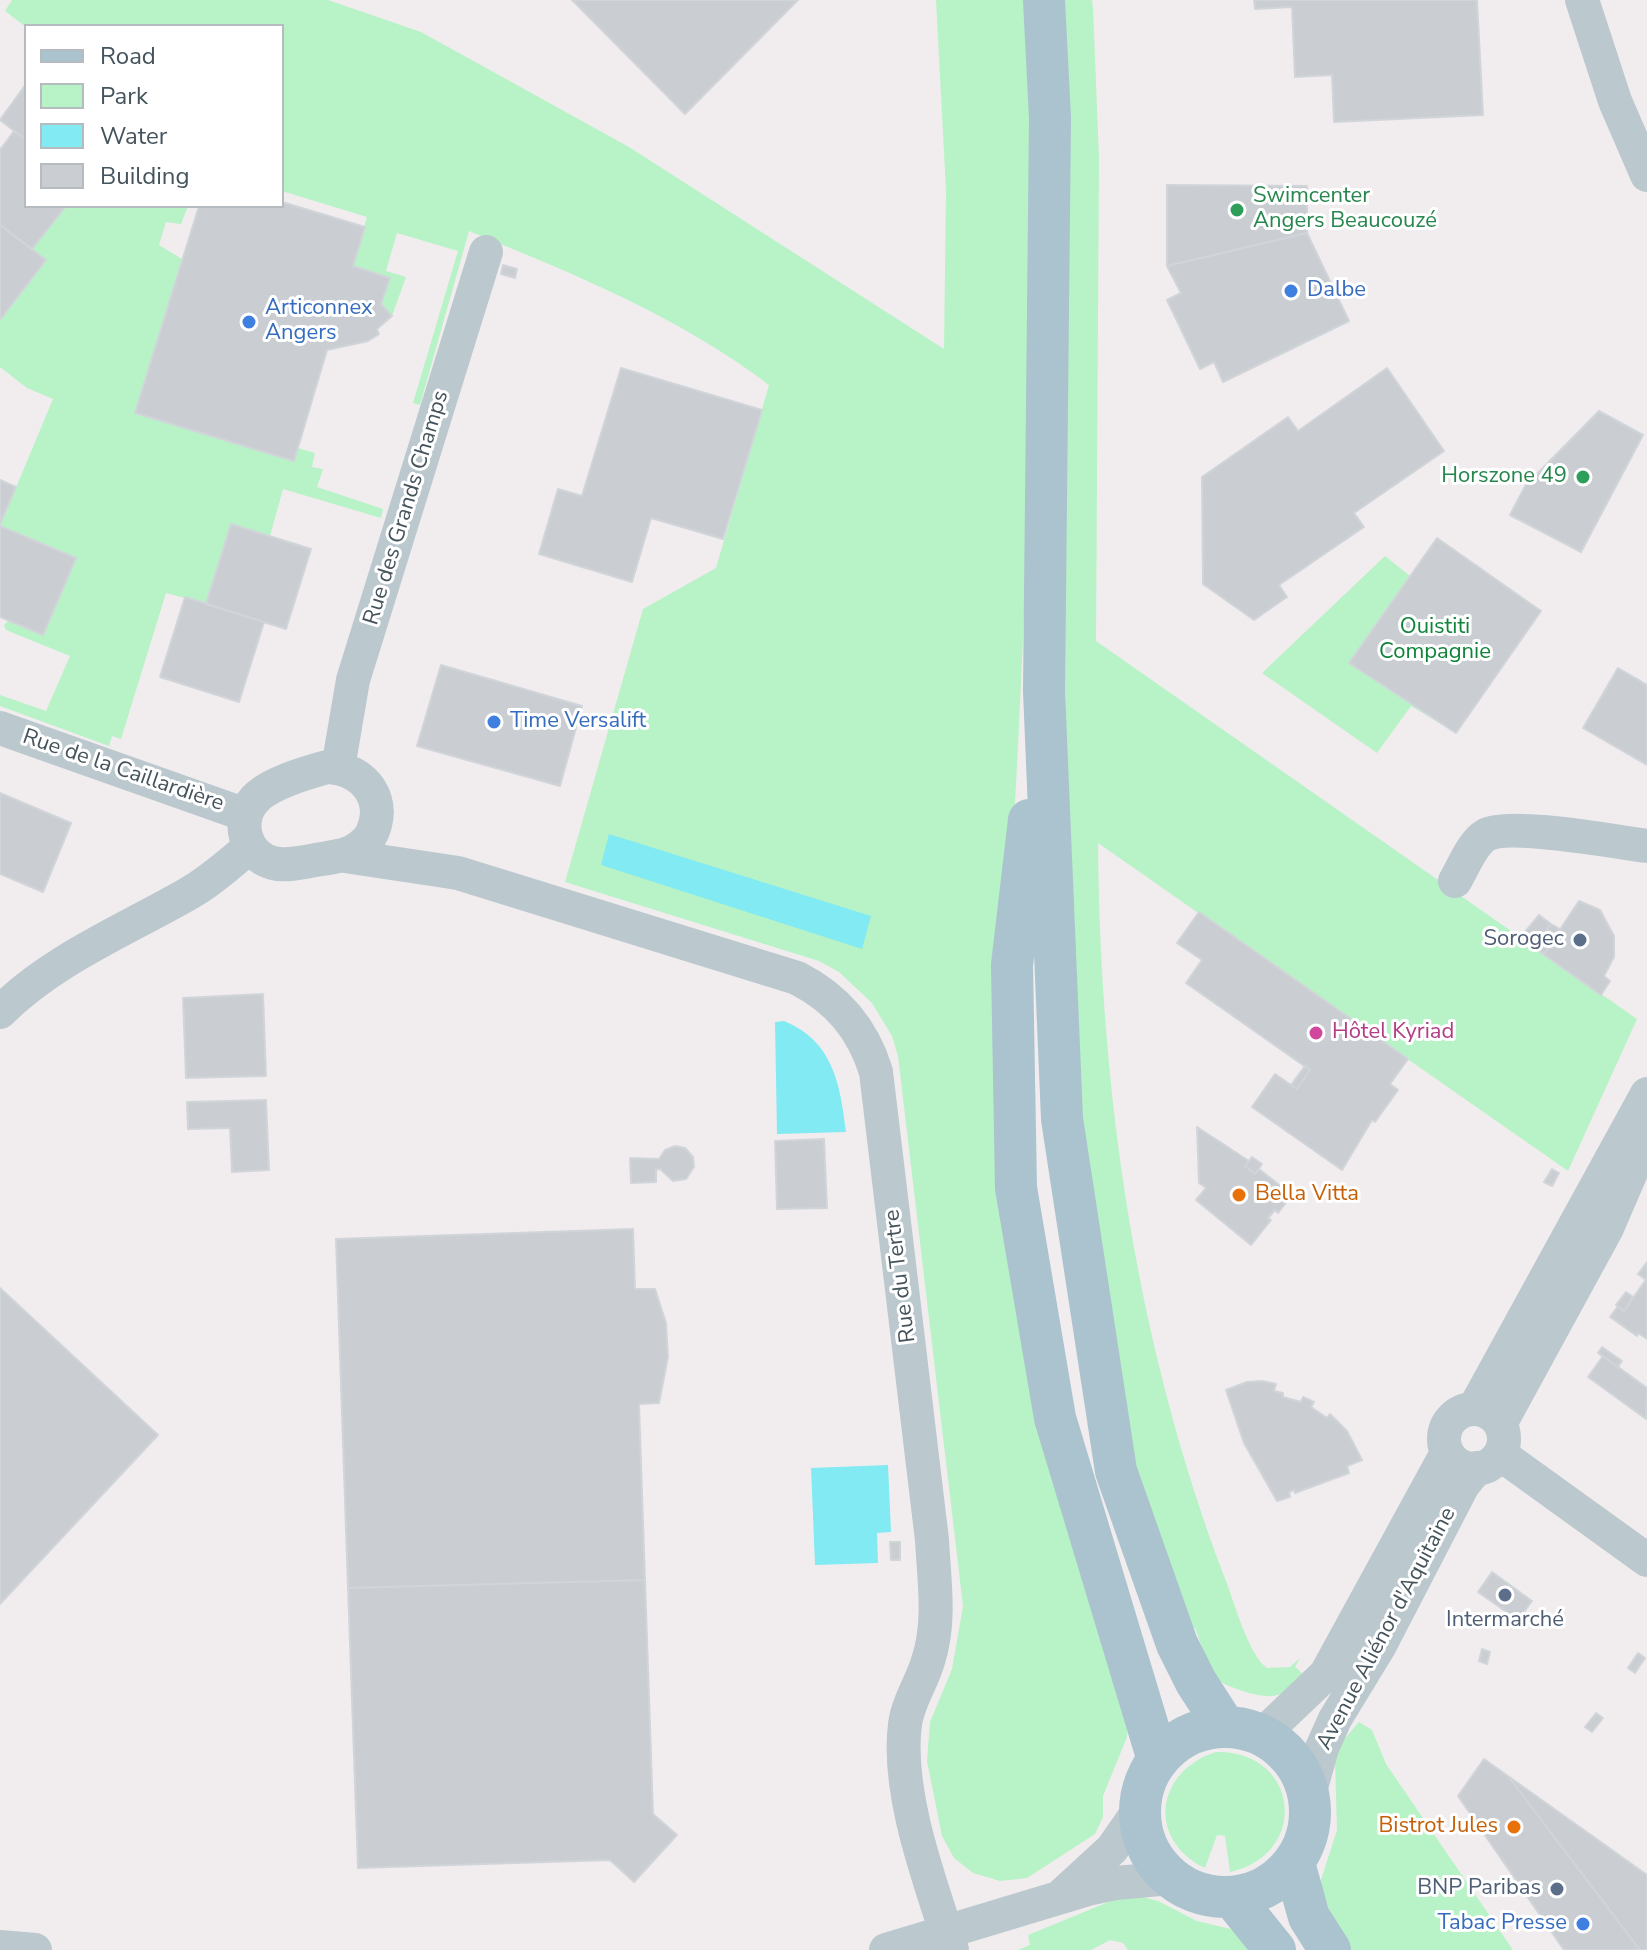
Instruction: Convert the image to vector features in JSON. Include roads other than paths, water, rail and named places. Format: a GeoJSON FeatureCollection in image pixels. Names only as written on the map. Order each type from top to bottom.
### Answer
{"type":"FeatureCollection","features":[{"type":"Feature","properties":{"kind":"main road"},"geometry":{"type":"LineString","coordinates":[[1044,0],[1050,118],[1044,691],[1062,1119],[1116,1471],[1177,1644],[1196,1682],[1244,1731],[1293,1760],[1309,1795],[1309,1830],[1294,1863],[1267,1887],[1233,1898],[1196,1893],[1171,1878],[1149,1851],[1140,1826],[1145,1782],[1158,1760],[1188,1736],[1244,1731]]}},
{"type":"Feature","properties":{"kind":"main road"},"geometry":{"type":"LineString","coordinates":[[1044,691],[1012,965],[1016,1188],[1055,1418],[1158,1760]]}},
{"type":"Feature","properties":{"kind":"main road"},"geometry":{"type":"LineString","coordinates":[[1294,1863],[1309,1917],[1330,1950]]}},
{"type":"Feature","properties":{"kind":"main road"},"geometry":{"type":"LineString","coordinates":[[1233,1898],[1275,1950]]}},
{"type":"Feature","properties":{"kind":"street"},"geometry":{"type":"LineString","coordinates":[[1582,0],[1615,101],[1647,175]]}},
{"type":"Feature","properties":{"kind":"street","name":"Rue des Grands Champs"},"geometry":{"type":"LineString","coordinates":[[338,768],[353,680],[486,252]]}},
{"type":"Feature","properties":{"kind":"street","name":"Rue de la Caillardière"},"geometry":{"type":"LineString","coordinates":[[0,728],[248,831]]}},
{"type":"Feature","properties":{"kind":"street"},"geometry":{"type":"LineString","coordinates":[[0,1012],[16,997],[98,941],[188,894],[248,831],[263,792],[317,770],[338,768],[360,777],[369,786],[377,807],[370,837],[345,856],[282,865],[265,860],[248,831]]}},
{"type":"Feature","properties":{"kind":"street","name":"Rue du Tertre"},"geometry":{"type":"LineString","coordinates":[[377,807],[405,841],[458,873]]}},
{"type":"Feature","properties":{"kind":"street"},"geometry":{"type":"LineString","coordinates":[[1455,881],[1481,838],[1497,831],[1647,846]]}},
{"type":"Feature","properties":{"kind":"street","name":"Rue du Tertre"},"geometry":{"type":"LineString","coordinates":[[345,856],[458,873],[797,978],[840,1008],[865,1041],[878,1088],[932,1540],[934,1641],[905,1723],[905,1771],[922,1854],[950,1942]]}},
{"type":"Feature","properties":{"kind":"street","name":"Avenue Aliénor d'Aquitaine"},"geometry":{"type":"LineString","coordinates":[[1309,1795],[1322,1748],[1335,1719],[1379,1647],[1463,1485],[1480,1442],[1647,1094]]}},
{"type":"Feature","properties":{"kind":"street","name":"Avenue Aliénor d'Aquitaine"},"geometry":{"type":"LineString","coordinates":[[1244,1731],[1326,1674],[1480,1442],[1607,1228],[1647,1134]]}},
{"type":"Feature","properties":{"kind":"street"},"geometry":{"type":"LineString","coordinates":[[1480,1442],[1647,1560]]}},
{"type":"Feature","properties":{"kind":"street"},"geometry":{"type":"LineString","coordinates":[[1060,1897],[1112,1849],[1140,1809]]}},
{"type":"Feature","properties":{"kind":"street"},"geometry":{"type":"LineString","coordinates":[[886,1950],[950,1942],[1060,1897],[1116,1883],[1171,1878]]}},
{"type":"Feature","properties":{"kind":"street"},"geometry":{"type":"LineString","coordinates":[[0,1947],[35,1950]]}},
{"type":"Feature","properties":{"kind":"water"},"geometry":{"type":"Polygon","coordinates":[[[609,834],[871,916],[862,949],[601,865],[609,834]]]}},
{"type":"Feature","properties":{"kind":"water"},"geometry":{"type":"Polygon","coordinates":[[[784,1021],[814,1040],[824,1052],[837,1081],[846,1132],[777,1134],[775,1022],[784,1021]]]}},
{"type":"Feature","properties":{"kind":"water"},"geometry":{"type":"Polygon","coordinates":[[[888,1465],[891,1532],[877,1533],[878,1563],[815,1565],[811,1468],[888,1465]]]}},
{"type":"Feature","properties":{"kind":"place","name":"Swimcenter Angers Beaucouzé"},"geometry":{"type":"Point","coordinates":[1237,210]}},
{"type":"Feature","properties":{"kind":"place","name":"Dalbe"},"geometry":{"type":"Point","coordinates":[1291,291]}},
{"type":"Feature","properties":{"kind":"place","name":"Articonnex Angers"},"geometry":{"type":"Point","coordinates":[249,322]}},
{"type":"Feature","properties":{"kind":"place","name":"Horszone 49"},"geometry":{"type":"Point","coordinates":[1583,477]}},
{"type":"Feature","properties":{"kind":"place","name":"Time Versalift"},"geometry":{"type":"Point","coordinates":[494,722]}},
{"type":"Feature","properties":{"kind":"place","name":"Sorogec"},"geometry":{"type":"Point","coordinates":[1580,940]}},
{"type":"Feature","properties":{"kind":"place","name":"Hôtel Kyriad"},"geometry":{"type":"Point","coordinates":[1316,1033]}},
{"type":"Feature","properties":{"kind":"place","name":"Bella Vitta"},"geometry":{"type":"Point","coordinates":[1239,1195]}},
{"type":"Feature","properties":{"kind":"place","name":"Intermarché"},"geometry":{"type":"Point","coordinates":[1505,1595]}},
{"type":"Feature","properties":{"kind":"place","name":"Bistrot Jules"},"geometry":{"type":"Point","coordinates":[1514,1827]}},
{"type":"Feature","properties":{"kind":"place","name":"BNP Paribas"},"geometry":{"type":"Point","coordinates":[1557,1889]}},
{"type":"Feature","properties":{"kind":"place","name":"Tabac Presse"},"geometry":{"type":"Point","coordinates":[1583,1924]}},
{"type":"Feature","properties":{"kind":"park label","name":"Ouistiti Compagnie"},"geometry":{"type":"Point","coordinates":[1435,640]}}]}
